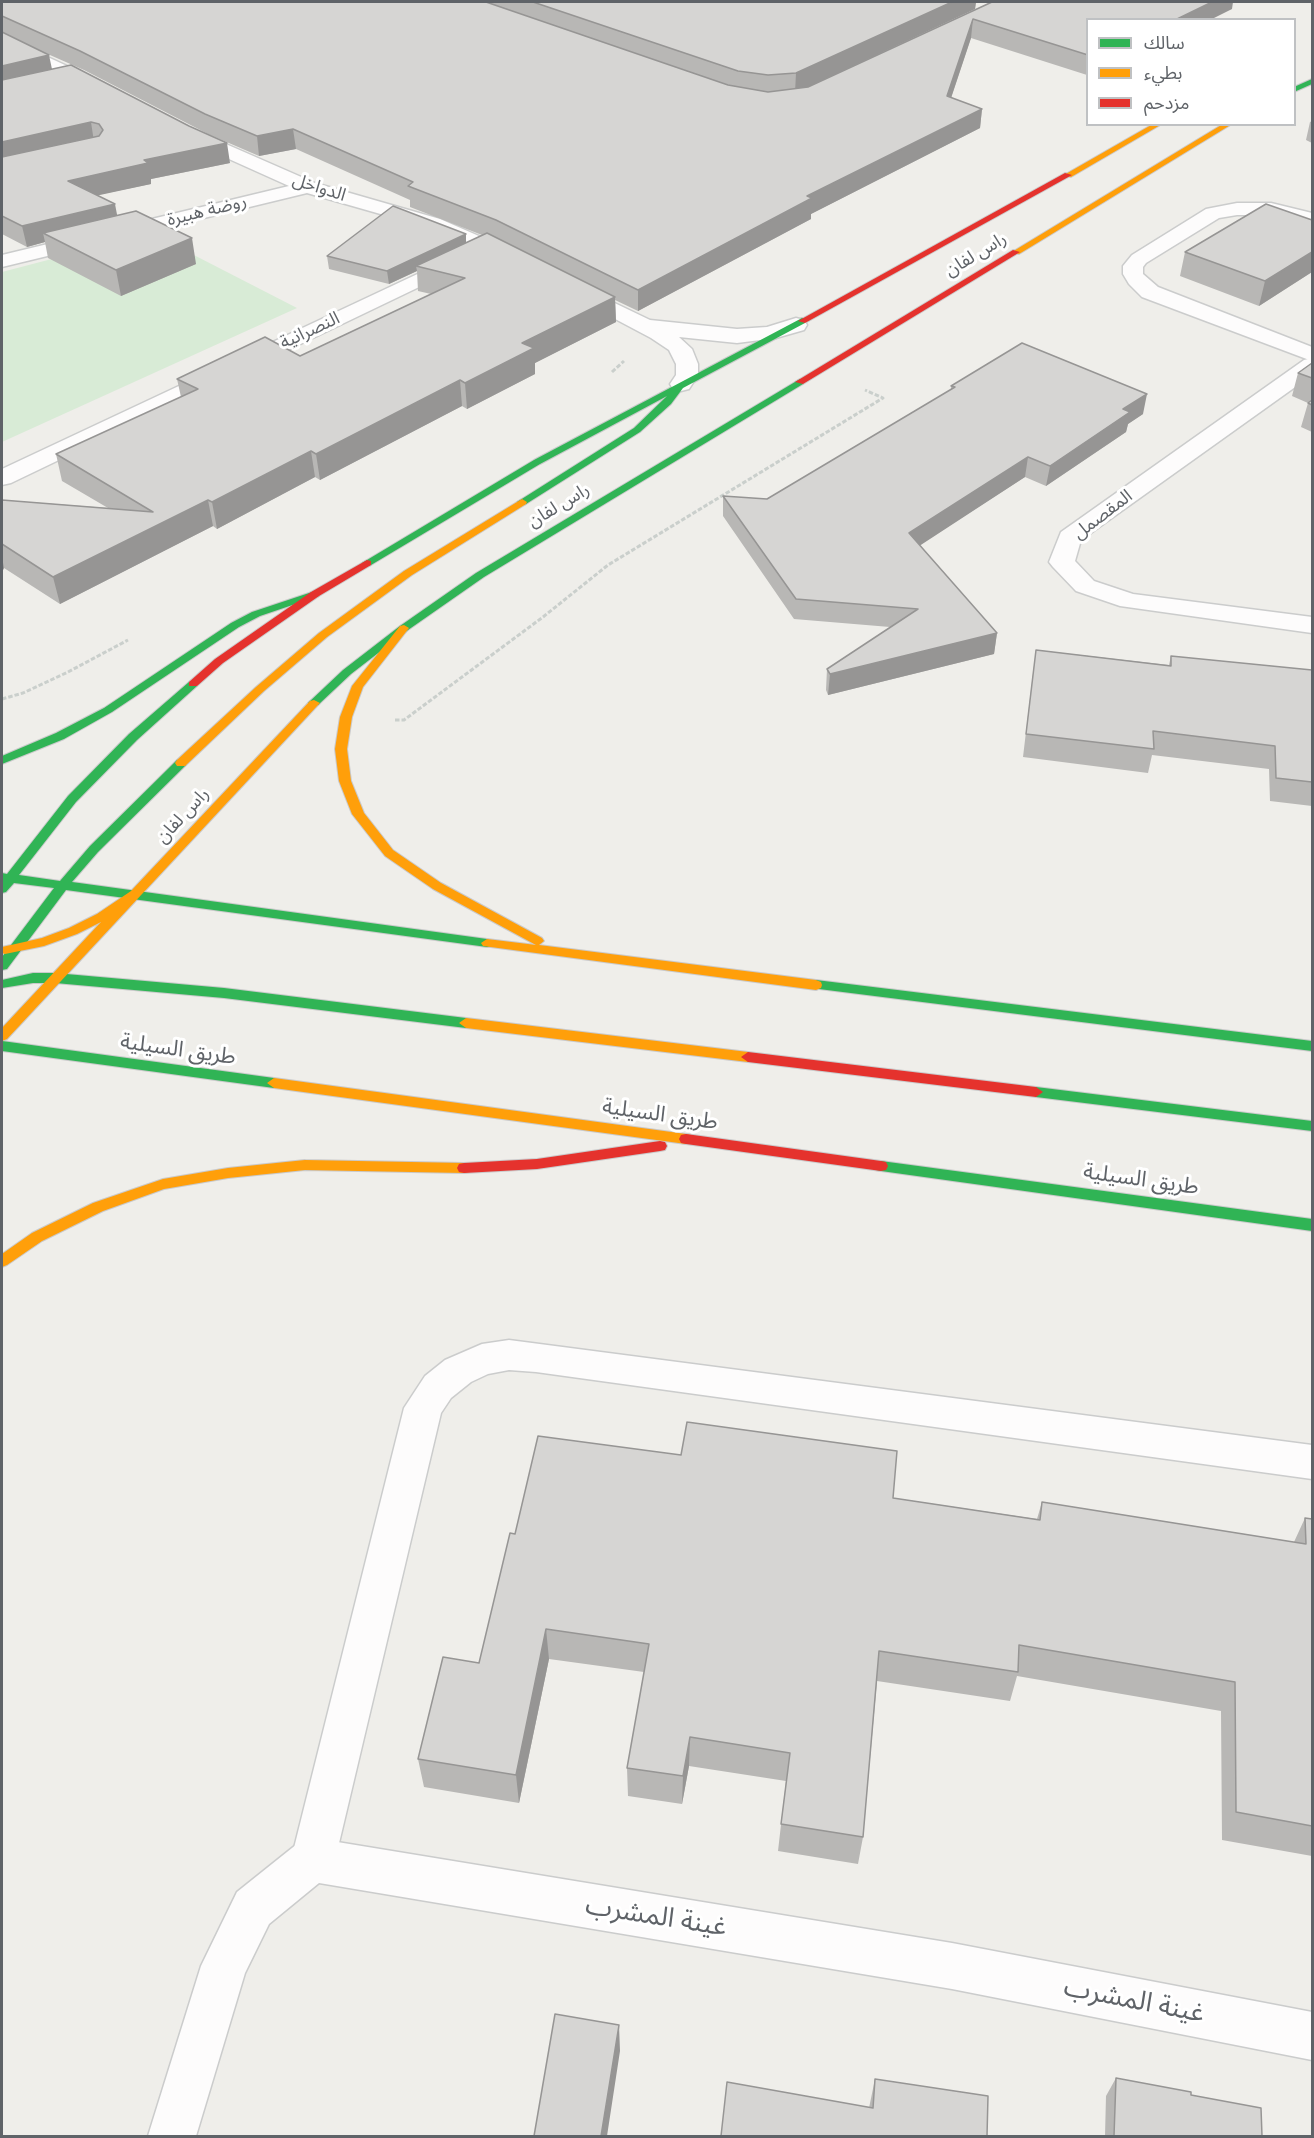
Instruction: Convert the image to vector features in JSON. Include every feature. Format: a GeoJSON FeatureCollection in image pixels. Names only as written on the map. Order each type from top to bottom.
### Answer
{"type":"FeatureCollection","features":[{"type":"Feature","properties":{"kind":"main road"},"geometry":{"type":"LineString","coordinates":[[1296,89],[1312,81]]}},
{"type":"Feature","properties":{"kind":"main road","name":"راس لفان"},"geometry":{"type":"LineString","coordinates":[[5,881],[72,799],[133,737],[219,661],[315,594],[537,462],[796,325],[1155,126]]}},
{"type":"Feature","properties":{"kind":"main road","name":"راس لفان"},"geometry":{"type":"LineString","coordinates":[[2,1036],[307,709],[347,672],[404,628],[480,575],[1226,126]]}},
{"type":"Feature","properties":{"kind":"main road"},"geometry":{"type":"LineString","coordinates":[[2,966],[7,950],[132,809],[260,689],[323,635],[408,573],[622,441],[651,419],[681,384]]}},
{"type":"Feature","properties":{"kind":"main road"},"geometry":{"type":"LineString","coordinates":[[2,760],[60,736],[108,710],[246,620],[279,605],[315,594]]}},
{"type":"Feature","properties":{"kind":"main road"},"geometry":{"type":"LineString","coordinates":[[404,628],[358,686],[346,717],[341,748],[345,781],[358,814],[389,853],[437,886],[561,953]]}},
{"type":"Feature","properties":{"kind":"main road"},"geometry":{"type":"LineString","coordinates":[[5,881],[63,885],[561,953],[1312,1046]]}},
{"type":"Feature","properties":{"kind":"main road"},"geometry":{"type":"LineString","coordinates":[[7,950],[44,942],[74,931],[101,917],[134,894]]}},
{"type":"Feature","properties":{"kind":"main road"},"geometry":{"type":"LineString","coordinates":[[2,984],[33,978],[55,978],[236,995],[1312,1125]]}},
{"type":"Feature","properties":{"kind":"main road","name":"طريق السيلية"},"geometry":{"type":"LineString","coordinates":[[2,1046],[1312,1225]]}},
{"type":"Feature","properties":{"kind":"main road"},"geometry":{"type":"LineString","coordinates":[[2,1261],[37,1237],[98,1207],[163,1184],[228,1173],[305,1165],[404,1168],[537,1164],[689,1141]]}},
{"type":"Feature","properties":{"kind":"street"},"geometry":{"type":"LineString","coordinates":[[2,41],[118,98]]}},
{"type":"Feature","properties":{"kind":"street"},"geometry":{"type":"LineString","coordinates":[[45,84],[77,76]]}},
{"type":"Feature","properties":{"kind":"street","name":"الدواخل"},"geometry":{"type":"LineString","coordinates":[[170,124],[200,140],[308,187],[414,216],[489,247],[530,267]]}},
{"type":"Feature","properties":{"kind":"street","name":"روضة هبيرة"},"geometry":{"type":"LineString","coordinates":[[2,261],[308,187]]}},
{"type":"Feature","properties":{"kind":"street"},"geometry":{"type":"LineString","coordinates":[[1312,219],[1271,209],[1237,209],[1213,213],[1139,259],[1133,266],[1133,274],[1136,280],[1150,292],[1312,354]]}},
{"type":"Feature","properties":{"kind":"street","name":"النصرانية"},"geometry":{"type":"LineString","coordinates":[[2,478],[489,247]]}},
{"type":"Feature","properties":{"kind":"street"},"geometry":{"type":"LineString","coordinates":[[560,282],[642,324],[677,345],[684,354],[687,364],[687,375],[681,384]]}},
{"type":"Feature","properties":{"kind":"street"},"geometry":{"type":"LineString","coordinates":[[642,324],[706,334],[737,336],[768,333],[796,325]]}},
{"type":"Feature","properties":{"kind":"street","name":"المقصمل"},"geometry":{"type":"LineString","coordinates":[[1312,365],[1070,537],[1062,562],[1084,586],[1129,601],[1312,625]]}},
{"type":"Feature","properties":{"kind":"street"},"geometry":{"type":"LineString","coordinates":[[172,2136],[224,1966],[253,1908],[313,1860],[423,1408],[438,1387],[458,1371],[482,1360],[509,1355],[536,1357],[1312,1462]]}},
{"type":"Feature","properties":{"kind":"street","name":"غينة المشرب"},"geometry":{"type":"LineString","coordinates":[[313,1860],[952,1966],[1312,2036]]}},
{"type":"Feature","properties":{"kind":"path"},"geometry":{"type":"LineString","coordinates":[[346,717],[404,720],[543,618],[608,565],[883,398],[819,370]]}},
{"type":"Feature","properties":{"kind":"path"},"geometry":{"type":"LineString","coordinates":[[2,699],[22,693],[68,672],[130,639]]}},
{"type":"Feature","properties":{"kind":"green space"},"geometry":{"type":"Polygon","coordinates":[[[151,233],[297,308],[2,442],[2,272],[151,233]]]}},
{"type":"Feature","properties":{"kind":"building"},"geometry":{"type":"Polygon","coordinates":[[[2,2],[486,2],[728,85],[768,92],[808,87],[992,2],[1212,2],[1179,18],[1086,18],[1086,54],[973,19],[947,96],[982,109],[807,196],[812,198],[638,290],[496,220],[408,186],[413,182],[293,129],[257,136],[205,114],[80,51],[2,16],[2,2]]]}},
{"type":"Feature","properties":{"kind":"building"},"geometry":{"type":"Polygon","coordinates":[[[533,2],[952,2],[796,73],[768,75],[738,71],[533,2]]]}},
{"type":"Feature","properties":{"kind":"building"},"geometry":{"type":"Polygon","coordinates":[[[2,32],[49,55],[2,66],[2,32]]]}},
{"type":"Feature","properties":{"kind":"building"},"geometry":{"type":"Polygon","coordinates":[[[71,65],[227,143],[144,160],[148,163],[68,181],[115,204],[22,226],[2,216],[2,157],[99,136],[103,130],[99,124],[91,122],[2,142],[2,80],[71,65]]]}},
{"type":"Feature","properties":{"kind":"building"},"geometry":{"type":"Polygon","coordinates":[[[1266,204],[1312,220],[1312,252],[1265,281],[1185,252],[1266,204]]]}},
{"type":"Feature","properties":{"kind":"building"},"geometry":{"type":"Polygon","coordinates":[[[393,206],[466,234],[387,271],[327,256],[393,206]]]}},
{"type":"Feature","properties":{"kind":"building"},"geometry":{"type":"Polygon","coordinates":[[[136,211],[192,238],[116,270],[43,233],[136,211]]]}},
{"type":"Feature","properties":{"kind":"building"},"geometry":{"type":"Polygon","coordinates":[[[487,233],[615,297],[522,343],[534,348],[465,383],[460,380],[316,454],[311,451],[212,502],[208,500],[53,577],[2,544],[2,500],[153,512],[56,454],[198,389],[177,379],[265,337],[300,356],[465,278],[416,266],[487,233]]]}},
{"type":"Feature","properties":{"kind":"building"},"geometry":{"type":"Polygon","coordinates":[[[1022,343],[1147,394],[1123,409],[1130,412],[1050,466],[1028,457],[909,533],[997,633],[830,674],[827,669],[918,609],[796,599],[723,496],[767,499],[955,387],[951,386],[1022,343]]]}},
{"type":"Feature","properties":{"kind":"building"},"geometry":{"type":"Polygon","coordinates":[[[1312,363],[1312,378],[1298,373],[1312,363]]]}},
{"type":"Feature","properties":{"kind":"building"},"geometry":{"type":"Polygon","coordinates":[[[1036,650],[1171,666],[1171,656],[1312,670],[1312,782],[1276,778],[1275,746],[1153,731],[1154,749],[1026,734],[1036,650]]]}},
{"type":"Feature","properties":{"kind":"building"},"geometry":{"type":"Polygon","coordinates":[[[687,1422],[897,1451],[893,1498],[1040,1520],[1042,1502],[1306,1544],[1305,1518],[1312,1519],[1312,1826],[1236,1812],[1235,1682],[1019,1645],[1018,1672],[879,1651],[863,1837],[781,1824],[790,1753],[690,1737],[683,1776],[627,1768],[649,1644],[546,1629],[516,1775],[418,1759],[443,1657],[479,1663],[510,1533],[515,1534],[538,1436],[681,1455],[687,1422]]]}},
{"type":"Feature","properties":{"kind":"building"},"geometry":{"type":"Polygon","coordinates":[[[555,2014],[619,2025],[601,2136],[534,2136],[555,2014]]]}},
{"type":"Feature","properties":{"kind":"building"},"geometry":{"type":"Polygon","coordinates":[[[1116,2078],[1261,2108],[1262,2136],[1114,2136],[1116,2078]]]}},
{"type":"Feature","properties":{"kind":"building"},"geometry":{"type":"Polygon","coordinates":[[[875,2079],[988,2096],[987,2136],[721,2136],[727,2082],[873,2108],[875,2079]]]}},
{"type":"Feature","properties":{"kind":"traffic: fast"},"geometry":{"type":"LineString","coordinates":[[1296,89],[1312,81]]}},
{"type":"Feature","properties":{"kind":"traffic: fast"},"geometry":{"type":"LineString","coordinates":[[367,563],[537,462],[802,321]]}},
{"type":"Feature","properties":{"kind":"traffic: fast"},"geometry":{"type":"LineString","coordinates":[[314,703],[347,672],[404,628],[480,575],[800,382]]}},
{"type":"Feature","properties":{"kind":"traffic: fast"},"geometry":{"type":"LineString","coordinates":[[522,502],[637,430],[668,402],[681,384]]}},
{"type":"Feature","properties":{"kind":"traffic: fast"},"geometry":{"type":"LineString","coordinates":[[2,760],[60,736],[108,710],[235,625],[256,614],[315,594]]}},
{"type":"Feature","properties":{"kind":"traffic: fast"},"geometry":{"type":"LineString","coordinates":[[2,889],[72,799],[133,737],[193,684]]}},
{"type":"Feature","properties":{"kind":"traffic: fast"},"geometry":{"type":"LineString","coordinates":[[2,966],[63,885],[94,849],[181,763]]}},
{"type":"Feature","properties":{"kind":"traffic: fast"},"geometry":{"type":"LineString","coordinates":[[2,877],[487,943]]}},
{"type":"Feature","properties":{"kind":"traffic: fast"},"geometry":{"type":"LineString","coordinates":[[2,984],[33,978],[55,978],[224,993],[466,1023]]}},
{"type":"Feature","properties":{"kind":"traffic: fast"},"geometry":{"type":"LineString","coordinates":[[816,985],[1312,1046]]}},
{"type":"Feature","properties":{"kind":"traffic: fast"},"geometry":{"type":"LineString","coordinates":[[2,1046],[274,1083]]}},
{"type":"Feature","properties":{"kind":"traffic: fast"},"geometry":{"type":"LineString","coordinates":[[1036,1092],[1312,1126]]}},
{"type":"Feature","properties":{"kind":"traffic: fast"},"geometry":{"type":"LineString","coordinates":[[881,1166],[1312,1225]]}},
{"type":"Feature","properties":{"kind":"traffic: slow"},"geometry":{"type":"LineString","coordinates":[[1068,175],[1155,126]]}},
{"type":"Feature","properties":{"kind":"traffic: slow"},"geometry":{"type":"LineString","coordinates":[[1016,252],[1226,126]]}},
{"type":"Feature","properties":{"kind":"traffic: slow"},"geometry":{"type":"LineString","coordinates":[[181,763],[260,689],[323,635],[408,573],[522,502]]}},
{"type":"Feature","properties":{"kind":"traffic: slow"},"geometry":{"type":"LineString","coordinates":[[404,628],[358,686],[346,717],[341,749],[345,781],[358,814],[389,853],[437,886],[538,941]]}},
{"type":"Feature","properties":{"kind":"traffic: slow"},"geometry":{"type":"LineString","coordinates":[[2,1036],[314,703]]}},
{"type":"Feature","properties":{"kind":"traffic: slow"},"geometry":{"type":"LineString","coordinates":[[5,950],[44,942],[73,931],[101,917],[134,894]]}},
{"type":"Feature","properties":{"kind":"traffic: slow"},"geometry":{"type":"LineString","coordinates":[[487,943],[816,985]]}},
{"type":"Feature","properties":{"kind":"traffic: slow"},"geometry":{"type":"LineString","coordinates":[[466,1023],[748,1057]]}},
{"type":"Feature","properties":{"kind":"traffic: slow"},"geometry":{"type":"LineString","coordinates":[[274,1083],[686,1139]]}},
{"type":"Feature","properties":{"kind":"traffic: slow"},"geometry":{"type":"LineString","coordinates":[[2,1261],[37,1237],[98,1207],[163,1184],[228,1173],[305,1165],[464,1168]]}},
{"type":"Feature","properties":{"kind":"traffic: jam"},"geometry":{"type":"LineString","coordinates":[[802,321],[1068,175]]}},
{"type":"Feature","properties":{"kind":"traffic: jam"},"geometry":{"type":"LineString","coordinates":[[800,382],[1016,252]]}},
{"type":"Feature","properties":{"kind":"traffic: jam"},"geometry":{"type":"LineString","coordinates":[[193,684],[219,661],[315,594],[367,563]]}},
{"type":"Feature","properties":{"kind":"traffic: jam"},"geometry":{"type":"LineString","coordinates":[[748,1057],[1036,1092]]}},
{"type":"Feature","properties":{"kind":"traffic: jam"},"geometry":{"type":"LineString","coordinates":[[686,1139],[881,1166]]}},
{"type":"Feature","properties":{"kind":"traffic: jam"},"geometry":{"type":"LineString","coordinates":[[464,1168],[537,1164],[660,1146]]}}]}
